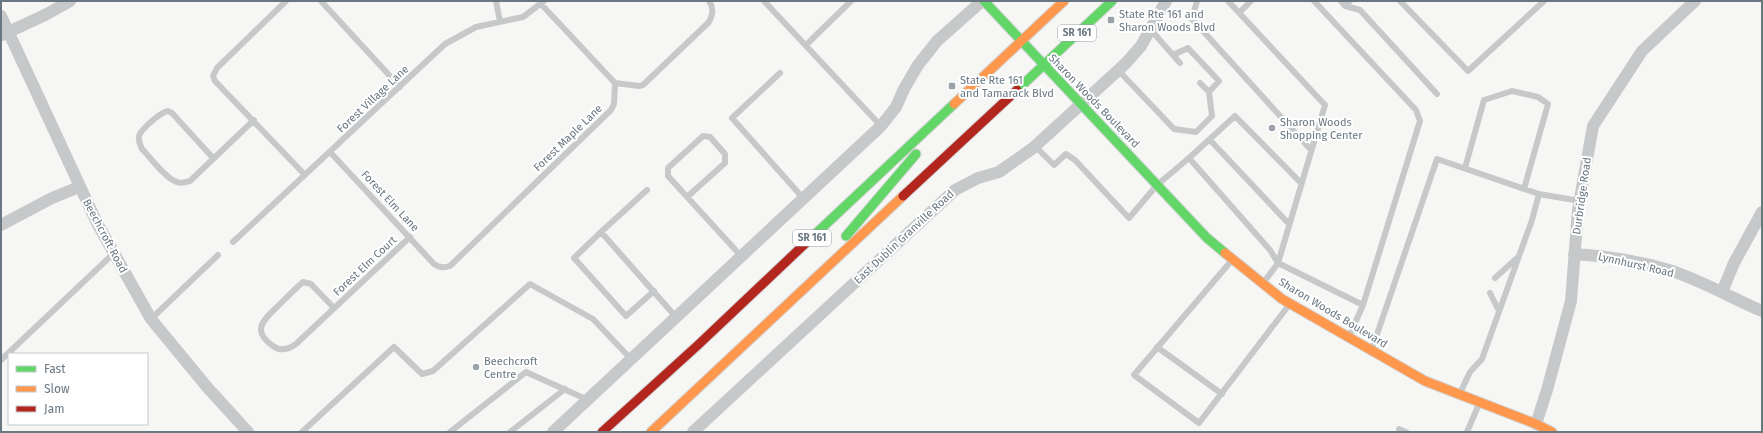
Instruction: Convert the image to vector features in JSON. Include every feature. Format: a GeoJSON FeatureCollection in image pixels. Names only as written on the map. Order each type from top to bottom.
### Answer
{"type":"FeatureCollection","features":[{"type":"Feature","properties":{"kind":"main road","name":"Sharon Woods Boulevard"},"geometry":{"type":"LineString","coordinates":[[983,1],[1207,238],[1290,304],[1425,381],[1536,424],[1552,432]]}},
{"type":"Feature","properties":{"kind":"main road","name":"SR 161"},"geometry":{"type":"LineString","coordinates":[[602,432],[698,345],[1064,1]]}},
{"type":"Feature","properties":{"kind":"main road","name":"SR 161"},"geometry":{"type":"LineString","coordinates":[[651,432],[1112,1]]}},
{"type":"Feature","properties":{"kind":"main road"},"geometry":{"type":"LineString","coordinates":[[1005,69],[1020,41]]}},
{"type":"Feature","properties":{"kind":"main road"},"geometry":{"type":"LineString","coordinates":[[799,294],[921,148]]}},
{"type":"Feature","properties":{"kind":"street"},"geometry":{"type":"LineString","coordinates":[[5,34],[70,1]]}},
{"type":"Feature","properties":{"kind":"street"},"geometry":{"type":"LineString","coordinates":[[553,432],[881,126],[896,107],[904,89],[918,65],[937,41],[983,1]]}},
{"type":"Feature","properties":{"kind":"street","name":"East Dublin Granville Road"},"geometry":{"type":"LineString","coordinates":[[693,432],[955,190],[978,178],[999,172],[1036,146],[1118,70],[1141,46],[1166,1]]}},
{"type":"Feature","properties":{"kind":"street","name":"Durbridge Road"},"geometry":{"type":"LineString","coordinates":[[1536,424],[1547,390],[1571,301],[1574,254],[1580,201],[1593,126],[1642,51],[1695,1]]}},
{"type":"Feature","properties":{"kind":"street","name":"Beechcroft Road"},"geometry":{"type":"LineString","coordinates":[[1,16],[5,34],[79,186],[151,319],[207,387],[248,432]]}},
{"type":"Feature","properties":{"kind":"street"},"geometry":{"type":"LineString","coordinates":[[1,225],[52,198],[79,186]]}},
{"type":"Feature","properties":{"kind":"street"},"geometry":{"type":"LineString","coordinates":[[1722,292],[1734,263],[1762,212]]}},
{"type":"Feature","properties":{"kind":"street","name":"Lynnhurst Road"},"geometry":{"type":"LineString","coordinates":[[1574,254],[1603,256],[1669,270],[1722,292],[1762,311]]}},
{"type":"Feature","properties":{"kind":"lane"},"geometry":{"type":"LineString","coordinates":[[286,1],[217,68],[213,76],[305,175]]}},
{"type":"Feature","properties":{"kind":"lane"},"geometry":{"type":"LineString","coordinates":[[321,1],[400,87]]}},
{"type":"Feature","properties":{"kind":"lane"},"geometry":{"type":"LineString","coordinates":[[496,1],[500,22]]}},
{"type":"Feature","properties":{"kind":"lane"},"geometry":{"type":"LineString","coordinates":[[764,1],[881,126]]}},
{"type":"Feature","properties":{"kind":"lane"},"geometry":{"type":"LineString","coordinates":[[806,45],[851,1]]}},
{"type":"Feature","properties":{"kind":"lane"},"geometry":{"type":"LineString","coordinates":[[1197,1],[1192,19],[1311,150]]}},
{"type":"Feature","properties":{"kind":"lane"},"geometry":{"type":"LineString","coordinates":[[1228,1],[1325,105],[1278,263],[1263,283]]}},
{"type":"Feature","properties":{"kind":"lane"},"geometry":{"type":"LineString","coordinates":[[1239,12],[1251,1]]}},
{"type":"Feature","properties":{"kind":"lane"},"geometry":{"type":"LineString","coordinates":[[1314,1],[1416,110],[1420,121],[1363,305],[1349,337]]}},
{"type":"Feature","properties":{"kind":"lane"},"geometry":{"type":"LineString","coordinates":[[1400,1],[1468,71],[1544,1]]}},
{"type":"Feature","properties":{"kind":"lane"},"geometry":{"type":"LineString","coordinates":[[542,2],[615,84],[640,86],[643,85],[709,22],[713,14],[711,3]]}},
{"type":"Feature","properties":{"kind":"lane","name":"Forest Village Lane"},"geometry":{"type":"LineString","coordinates":[[233,242],[445,44],[476,27],[523,17],[542,2]]}},
{"type":"Feature","properties":{"kind":"lane"},"geometry":{"type":"LineString","coordinates":[[1346,3],[1360,10],[1437,94]]}},
{"type":"Feature","properties":{"kind":"lane"},"geometry":{"type":"LineString","coordinates":[[1150,29],[1180,62]]}},
{"type":"Feature","properties":{"kind":"lane"},"geometry":{"type":"LineString","coordinates":[[1173,55],[1188,48],[1219,81],[1209,92]]}},
{"type":"Feature","properties":{"kind":"lane"},"geometry":{"type":"LineString","coordinates":[[1118,70],[1174,130],[1196,132],[1212,116],[1209,92],[1200,83]]}},
{"type":"Feature","properties":{"kind":"lane"},"geometry":{"type":"LineString","coordinates":[[780,73],[732,118],[803,198]]}},
{"type":"Feature","properties":{"kind":"lane","name":"Forest Maple Lane"},"geometry":{"type":"LineString","coordinates":[[434,264],[445,268],[450,266],[611,110],[614,104],[615,84]]}},
{"type":"Feature","properties":{"kind":"lane"},"geometry":{"type":"LineString","coordinates":[[1465,168],[1484,100],[1512,91],[1538,97],[1548,104],[1524,189]]}},
{"type":"Feature","properties":{"kind":"lane"},"geometry":{"type":"LineString","coordinates":[[213,158],[172,113],[168,111],[160,114],[141,132],[139,138],[139,143],[142,149],[170,178],[176,182],[183,183],[190,181],[254,120]]}},
{"type":"Feature","properties":{"kind":"lane"},"geometry":{"type":"LineString","coordinates":[[1036,146],[1054,166],[1066,154],[1075,160],[1129,218],[1156,184],[1210,140],[1235,116],[1301,183]]}},
{"type":"Feature","properties":{"kind":"lane"},"geometry":{"type":"LineString","coordinates":[[687,197],[725,163],[725,154],[710,137],[703,136],[668,168],[668,176],[687,197],[741,256]]}},
{"type":"Feature","properties":{"kind":"lane"},"geometry":{"type":"LineString","coordinates":[[1210,140],[1289,224]]}},
{"type":"Feature","properties":{"kind":"lane","name":"Forest Elm Lane"},"geometry":{"type":"LineString","coordinates":[[330,152],[434,264]]}},
{"type":"Feature","properties":{"kind":"lane"},"geometry":{"type":"LineString","coordinates":[[1189,158],[1270,250],[1278,263],[1363,305]]}},
{"type":"Feature","properties":{"kind":"lane"},"geometry":{"type":"LineString","coordinates":[[1371,350],[1437,159],[1539,194],[1580,201]]}},
{"type":"Feature","properties":{"kind":"lane"},"geometry":{"type":"LineString","coordinates":[[647,190],[574,258],[626,316],[654,291]]}},
{"type":"Feature","properties":{"kind":"lane"},"geometry":{"type":"LineString","coordinates":[[1459,394],[1470,372],[1482,359],[1532,220],[1539,194]]}},
{"type":"Feature","properties":{"kind":"lane"},"geometry":{"type":"LineString","coordinates":[[601,232],[676,317]]}},
{"type":"Feature","properties":{"kind":"lane","name":"Forest Elm Court"},"geometry":{"type":"LineString","coordinates":[[334,308],[311,284],[303,282],[263,320],[261,332],[274,347],[282,350],[290,348],[296,344],[410,237]]}},
{"type":"Feature","properties":{"kind":"lane"},"geometry":{"type":"LineString","coordinates":[[8,353],[114,253]]}},
{"type":"Feature","properties":{"kind":"lane"},"geometry":{"type":"LineString","coordinates":[[151,319],[218,255]]}},
{"type":"Feature","properties":{"kind":"lane"},"geometry":{"type":"LineString","coordinates":[[1495,278],[1519,257]]}},
{"type":"Feature","properties":{"kind":"lane"},"geometry":{"type":"LineString","coordinates":[[1233,259],[1134,375],[1199,423],[1290,304]]}},
{"type":"Feature","properties":{"kind":"lane"},"geometry":{"type":"LineString","coordinates":[[302,432],[394,348],[422,374],[433,371],[530,284],[593,318],[631,359]]}},
{"type":"Feature","properties":{"kind":"lane"},"geometry":{"type":"LineString","coordinates":[[1490,293],[1499,311]]}},
{"type":"Feature","properties":{"kind":"lane"},"geometry":{"type":"LineString","coordinates":[[1157,348],[1222,394]]}},
{"type":"Feature","properties":{"kind":"lane"},"geometry":{"type":"LineString","coordinates":[[450,432],[526,372],[588,400]]}},
{"type":"Feature","properties":{"kind":"lane"},"geometry":{"type":"LineString","coordinates":[[510,432],[565,389]]}},
{"type":"Feature","properties":{"kind":"lane"},"geometry":{"type":"LineString","coordinates":[[1467,432],[1479,402]]}},
{"type":"Feature","properties":{"kind":"lane"},"geometry":{"type":"LineString","coordinates":[[1399,429],[1406,432]]}},
{"type":"Feature","properties":{"kind":"traffic: fast"},"geometry":{"type":"LineString","coordinates":[[984,1],[1207,238],[1225,253]]}},
{"type":"Feature","properties":{"kind":"traffic: fast"},"geometry":{"type":"LineString","coordinates":[[1017,90],[1112,1]]}},
{"type":"Feature","properties":{"kind":"traffic: fast"},"geometry":{"type":"LineString","coordinates":[[809,240],[954,104]]}},
{"type":"Feature","properties":{"kind":"traffic: fast"},"geometry":{"type":"LineString","coordinates":[[846,236],[916,154]]}},
{"type":"Feature","properties":{"kind":"traffic: slow"},"geometry":{"type":"LineString","coordinates":[[954,104],[1064,1]]}},
{"type":"Feature","properties":{"kind":"traffic: slow"},"geometry":{"type":"LineString","coordinates":[[651,432],[903,196]]}},
{"type":"Feature","properties":{"kind":"traffic: slow"},"geometry":{"type":"LineString","coordinates":[[1225,253],[1282,299],[1425,381],[1536,424],[1552,432]]}},
{"type":"Feature","properties":{"kind":"traffic: jam"},"geometry":{"type":"LineString","coordinates":[[903,196],[1017,90]]}},
{"type":"Feature","properties":{"kind":"traffic: jam"},"geometry":{"type":"LineString","coordinates":[[602,432],[698,345],[809,240]]}},
{"type":"Feature","properties":{"kind":"place","name":"State Rte 161 and Sharon Woods Blvd"},"geometry":{"type":"Point","coordinates":[1111,20]}},
{"type":"Feature","properties":{"kind":"place","name":"State Rte 161 and Tamarack Blvd"},"geometry":{"type":"Point","coordinates":[952,86]}},
{"type":"Feature","properties":{"kind":"place","name":"Sharon Woods Shopping Center"},"geometry":{"type":"Point","coordinates":[1272,128]}},
{"type":"Feature","properties":{"kind":"place","name":"Beechcroft Centre"},"geometry":{"type":"Point","coordinates":[476,367]}}]}
